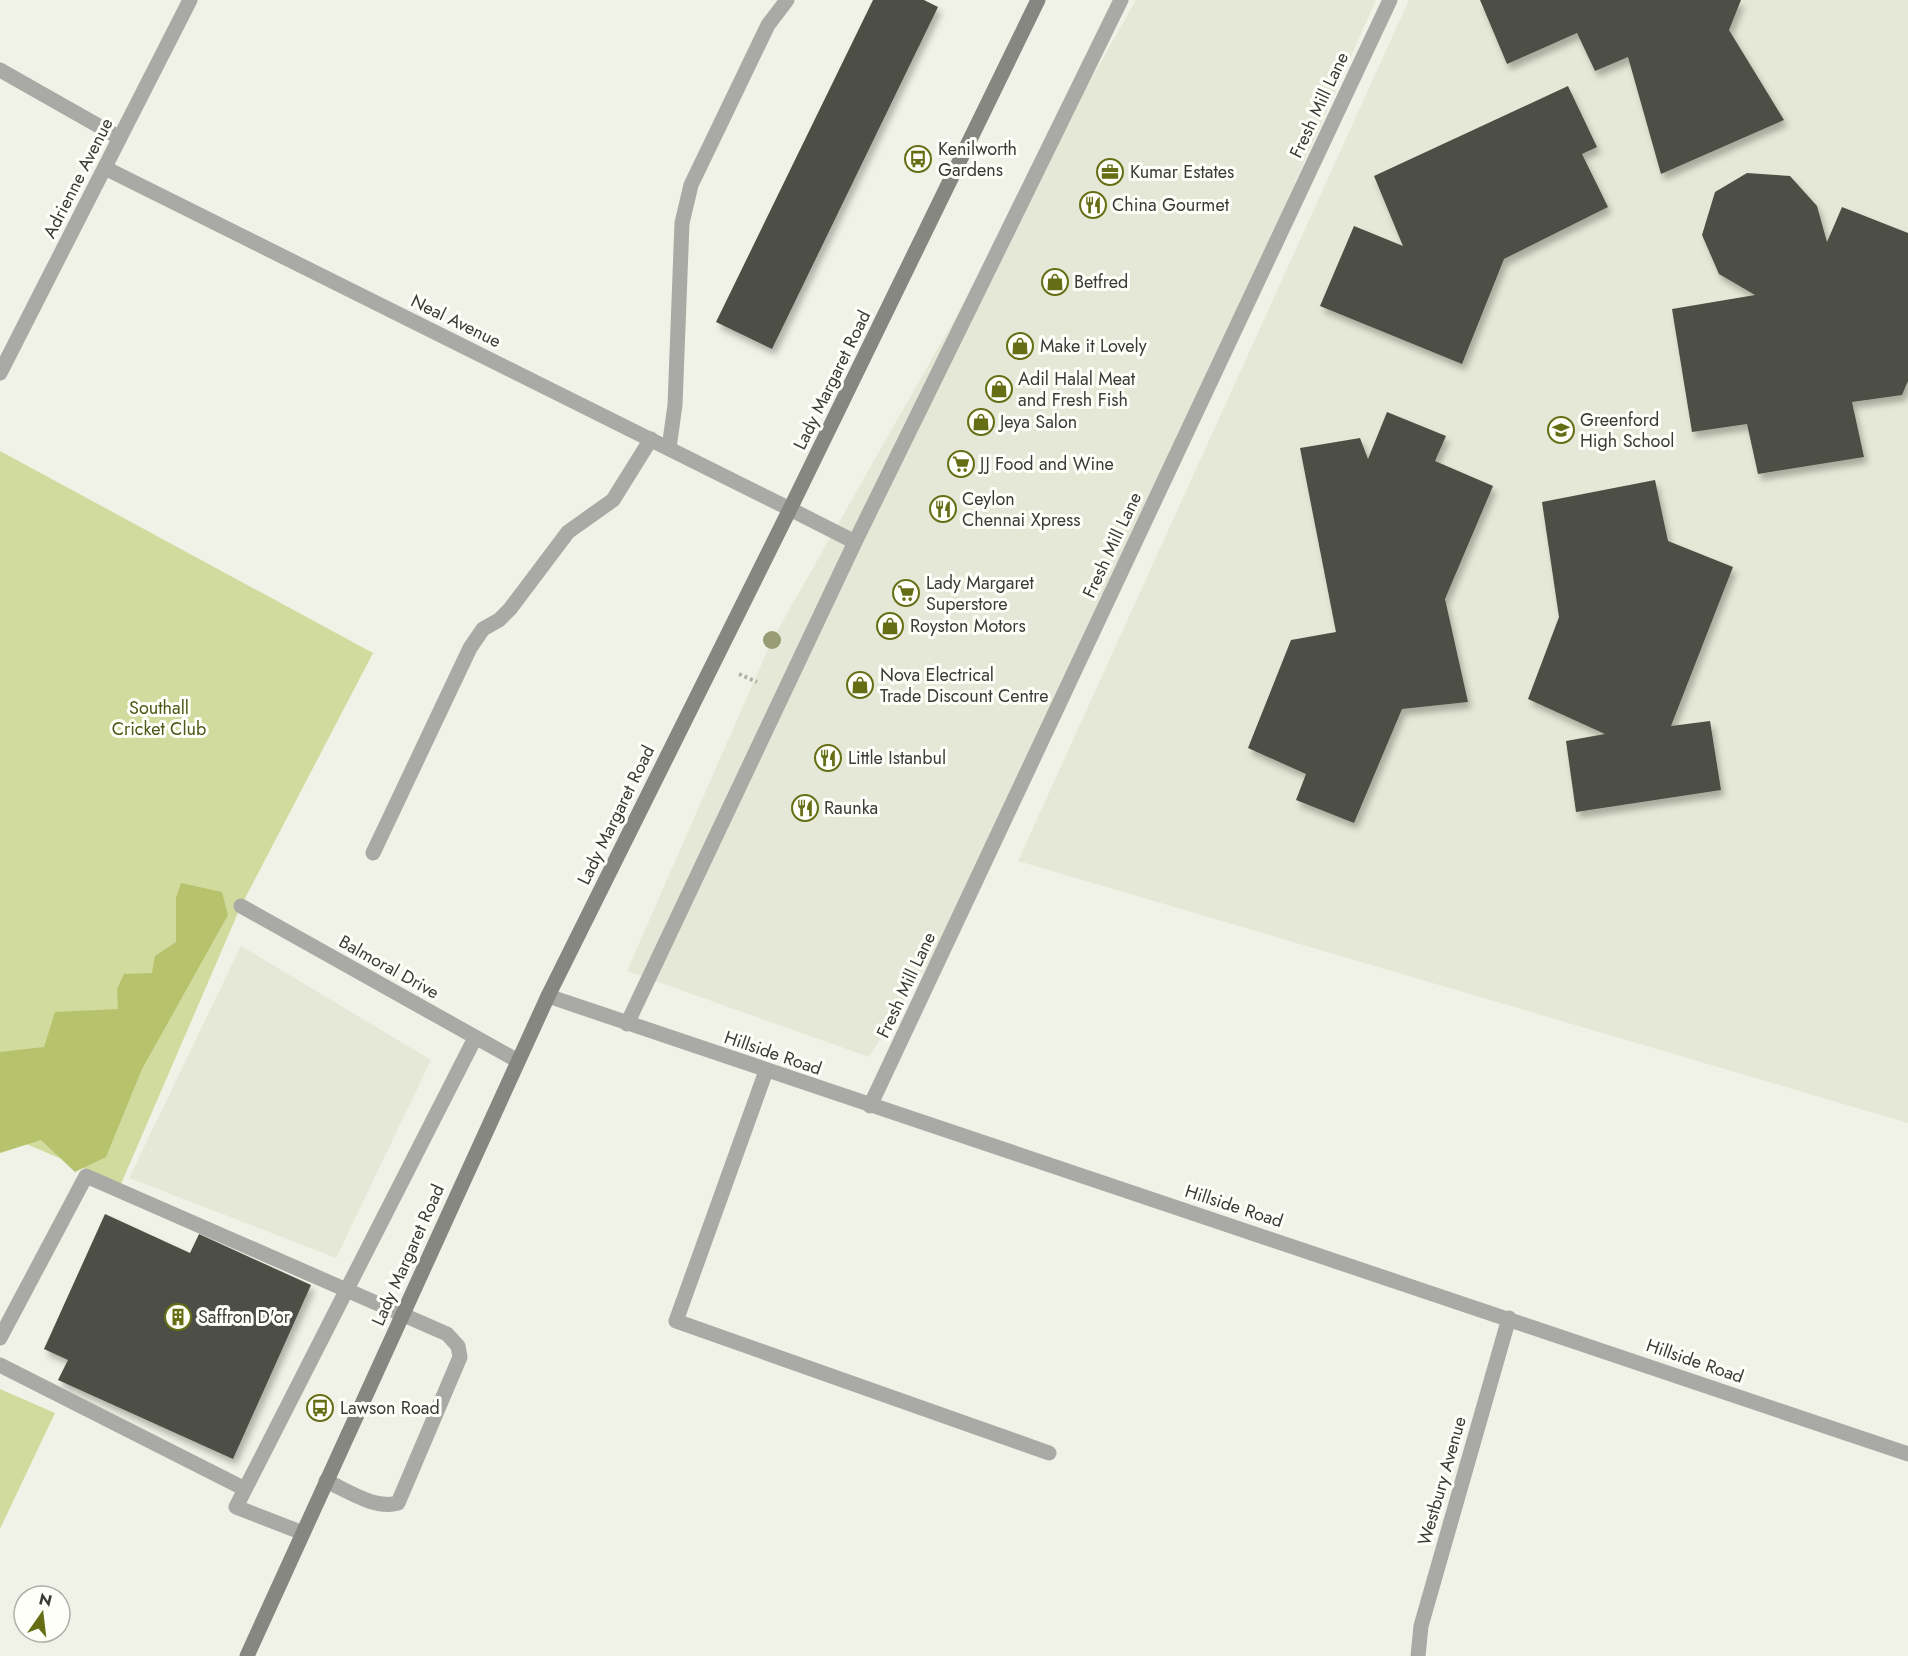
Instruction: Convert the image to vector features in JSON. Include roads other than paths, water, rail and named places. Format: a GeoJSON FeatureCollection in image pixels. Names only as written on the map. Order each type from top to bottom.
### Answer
{"type":"FeatureCollection","features":[{"type":"Feature","properties":{"kind":"street","name":"Adrienne Avenue"},"geometry":{"type":"LineString","coordinates":[[0,373],[190,0]]}},
{"type":"Feature","properties":{"kind":"street"},"geometry":{"type":"LineString","coordinates":[[669,448],[675,405],[682,223],[691,186],[768,25],[787,0]]}},
{"type":"Feature","properties":{"kind":"street","name":"Lady Margaret Road"},"geometry":{"type":"LineString","coordinates":[[248,1656],[548,996],[1038,0]]}},
{"type":"Feature","properties":{"kind":"street"},"geometry":{"type":"LineString","coordinates":[[627,1024],[855,542],[1121,0]]}},
{"type":"Feature","properties":{"kind":"street","name":"Fresh Mill Lane"},"geometry":{"type":"LineString","coordinates":[[870,1107],[1390,0]]}},
{"type":"Feature","properties":{"kind":"street"},"geometry":{"type":"LineString","coordinates":[[0,70],[120,138]]}},
{"type":"Feature","properties":{"kind":"street","name":"Neal Avenue"},"geometry":{"type":"LineString","coordinates":[[105,168],[855,542]]}},
{"type":"Feature","properties":{"kind":"street"},"geometry":{"type":"LineString","coordinates":[[373,854],[470,648],[483,629],[499,620],[510,609],[568,532],[613,500],[651,439]]}},
{"type":"Feature","properties":{"kind":"street","name":"Balmoral Drive"},"geometry":{"type":"LineString","coordinates":[[241,906],[518,1061]]}},
{"type":"Feature","properties":{"kind":"street","name":"Hillside Road"},"geometry":{"type":"LineString","coordinates":[[548,996],[870,1107],[1509,1318],[1908,1454]]}},
{"type":"Feature","properties":{"kind":"street"},"geometry":{"type":"LineString","coordinates":[[303,1533],[236,1507],[475,1038]]}},
{"type":"Feature","properties":{"kind":"street"},"geometry":{"type":"LineString","coordinates":[[766,1071],[676,1321],[1049,1453]]}},
{"type":"Feature","properties":{"kind":"street"},"geometry":{"type":"LineString","coordinates":[[0,1338],[86,1176],[447,1335],[458,1346],[460,1357],[398,1503],[388,1506],[327,1481]]}},
{"type":"Feature","properties":{"kind":"street","name":"Westbury Avenue"},"geometry":{"type":"LineString","coordinates":[[1418,1656],[1421,1626],[1509,1318]]}},
{"type":"Feature","properties":{"kind":"street"},"geometry":{"type":"LineString","coordinates":[[0,1365],[245,1489]]}},
{"type":"Feature","properties":{"kind":"place","name":"Kenilworth Gardens"},"geometry":{"type":"Point","coordinates":[918,159]}},
{"type":"Feature","properties":{"kind":"place","name":"Kumar Estates"},"geometry":{"type":"Point","coordinates":[1110,172]}},
{"type":"Feature","properties":{"kind":"place","name":"China Gourmet"},"geometry":{"type":"Point","coordinates":[1093,205]}},
{"type":"Feature","properties":{"kind":"place","name":"Betfred"},"geometry":{"type":"Point","coordinates":[1055,282]}},
{"type":"Feature","properties":{"kind":"place","name":"Make it Lovely"},"geometry":{"type":"Point","coordinates":[1020,346]}},
{"type":"Feature","properties":{"kind":"place","name":"Adil Halal Meat and Fresh Fish"},"geometry":{"type":"Point","coordinates":[999,389]}},
{"type":"Feature","properties":{"kind":"place","name":"Jeya Salon"},"geometry":{"type":"Point","coordinates":[981,422]}},
{"type":"Feature","properties":{"kind":"place","name":"Greenford High School"},"geometry":{"type":"Point","coordinates":[1561,430]}},
{"type":"Feature","properties":{"kind":"place","name":"JJ Food and Wine"},"geometry":{"type":"Point","coordinates":[961,464]}},
{"type":"Feature","properties":{"kind":"place","name":"Ceylon Chennai Xpress"},"geometry":{"type":"Point","coordinates":[943,509]}},
{"type":"Feature","properties":{"kind":"place","name":"Lady Margaret Superstore"},"geometry":{"type":"Point","coordinates":[906,593]}},
{"type":"Feature","properties":{"kind":"place","name":"Royston Motors"},"geometry":{"type":"Point","coordinates":[890,626]}},
{"type":"Feature","properties":{"kind":"place","name":"Nova Electrical Trade Discount Centre"},"geometry":{"type":"Point","coordinates":[860,685]}},
{"type":"Feature","properties":{"kind":"place","name":"Little Istanbul"},"geometry":{"type":"Point","coordinates":[828,758]}},
{"type":"Feature","properties":{"kind":"place","name":"Raunka"},"geometry":{"type":"Point","coordinates":[805,808]}},
{"type":"Feature","properties":{"kind":"place","name":"Saffron D'or"},"geometry":{"type":"Point","coordinates":[178,1317]}},
{"type":"Feature","properties":{"kind":"place","name":"Lawson Road"},"geometry":{"type":"Point","coordinates":[320,1408]}},
{"type":"Feature","properties":{"kind":"park label","name":"Southall Cricket Club"},"geometry":{"type":"Point","coordinates":[159,718]}}]}
